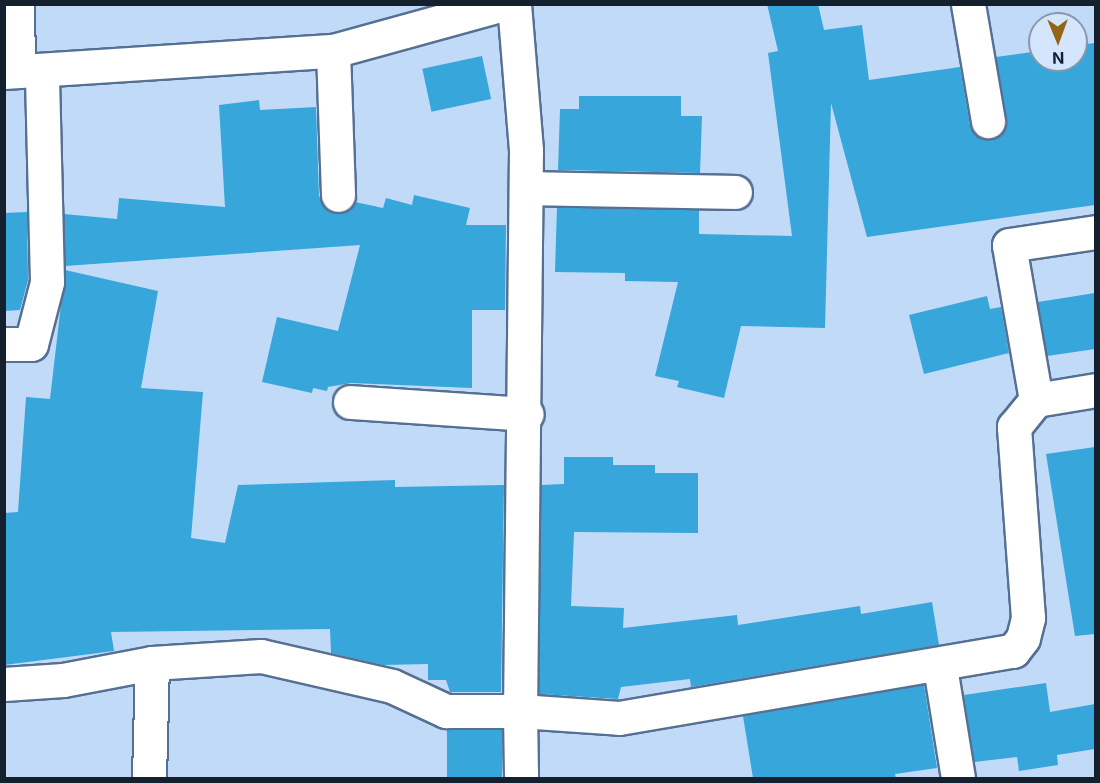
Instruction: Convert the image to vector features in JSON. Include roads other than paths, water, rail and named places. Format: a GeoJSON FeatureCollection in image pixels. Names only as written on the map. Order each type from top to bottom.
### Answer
{"type":"FeatureCollection","features":[{"type":"Feature","properties":{"kind":"street"},"geometry":{"type":"LineString","coordinates":[[4,344],[31,345],[47,282],[22,72],[17,4]]}},
{"type":"Feature","properties":{"kind":"street"},"geometry":{"type":"LineString","coordinates":[[22,72],[333,51],[504,4]]}},
{"type":"Feature","properties":{"kind":"street"},"geometry":{"type":"LineString","coordinates":[[514,4],[526,188],[527,414],[520,711],[521,778]]}},
{"type":"Feature","properties":{"kind":"street"},"geometry":{"type":"LineString","coordinates":[[968,4],[988,121]]}},
{"type":"Feature","properties":{"kind":"street"},"geometry":{"type":"LineString","coordinates":[[333,51],[338,195]]}},
{"type":"Feature","properties":{"kind":"street"},"geometry":{"type":"LineString","coordinates":[[526,188],[735,192]]}},
{"type":"Feature","properties":{"kind":"street"},"geometry":{"type":"LineString","coordinates":[[1036,400],[1009,245],[1095,232]]}},
{"type":"Feature","properties":{"kind":"street"},"geometry":{"type":"LineString","coordinates":[[4,684],[63,680],[152,663],[261,656],[392,686],[446,711],[520,711],[619,718],[995,657],[1013,651],[1023,638],[1028,618],[1014,428],[1036,400],[1095,390]]}},
{"type":"Feature","properties":{"kind":"street"},"geometry":{"type":"LineString","coordinates":[[350,402],[527,414]]}},
{"type":"Feature","properties":{"kind":"street"},"geometry":{"type":"LineString","coordinates":[[149,778],[152,663]]}},
{"type":"Feature","properties":{"kind":"street"},"geometry":{"type":"LineString","coordinates":[[940,667],[958,778]]}}]}
